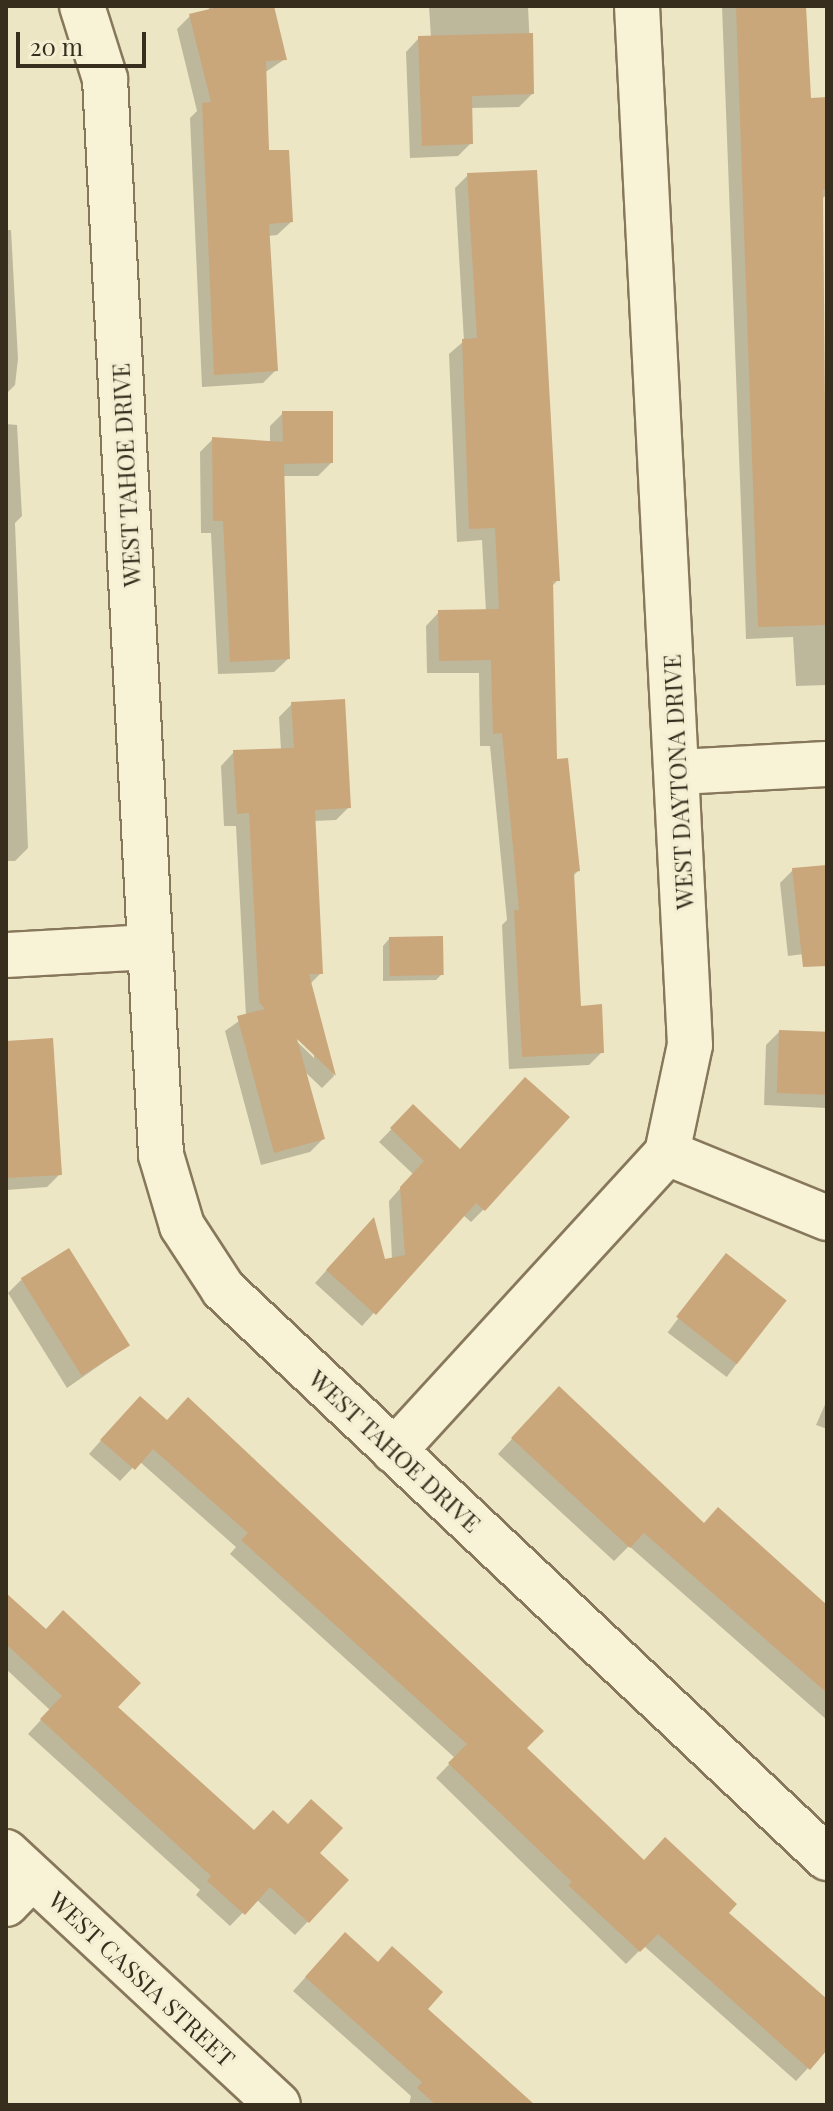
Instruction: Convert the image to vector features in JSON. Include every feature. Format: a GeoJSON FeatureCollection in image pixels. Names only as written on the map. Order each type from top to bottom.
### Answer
{"type":"FeatureCollection","features":[{"type":"Feature","properties":{"kind":"street","name":"WEST TAHOE DRIVE"},"geometry":{"type":"LineString","coordinates":[[82,6],[105,79],[161,1155],[182,1226],[223,1289],[827,1858]]}},
{"type":"Feature","properties":{"kind":"street","name":"WEST DAYTONA DRIVE"},"geometry":{"type":"LineString","coordinates":[[637,6],[690,1045],[667,1153]]}},
{"type":"Feature","properties":{"kind":"street"},"geometry":{"type":"LineString","coordinates":[[678,772],[827,764]]}},
{"type":"Feature","properties":{"kind":"street"},"geometry":{"type":"LineString","coordinates":[[6,955],[150,947]]}},
{"type":"Feature","properties":{"kind":"street"},"geometry":{"type":"LineString","coordinates":[[394,1451],[667,1153],[827,1218]]}},
{"type":"Feature","properties":{"kind":"street","name":"WEST CASSIA STREET"},"geometry":{"type":"LineString","coordinates":[[15,1878],[278,2105]]}},
{"type":"Feature","properties":{"kind":"building"},"geometry":{"type":"Polygon","coordinates":[[[222,6],[274,6],[287,60],[266,61],[269,150],[289,150],[293,222],[269,224],[278,371],[214,375],[202,103],[211,102],[189,14],[222,6]]]}},
{"type":"Feature","properties":{"kind":"building"},"geometry":{"type":"Polygon","coordinates":[[[736,6],[806,6],[811,98],[827,97],[827,190],[823,190],[827,625],[758,627],[736,6]]]}},
{"type":"Feature","properties":{"kind":"building"},"geometry":{"type":"Polygon","coordinates":[[[533,33],[534,94],[472,96],[473,144],[422,146],[418,36],[533,33]]]}},
{"type":"Feature","properties":{"kind":"building"},"geometry":{"type":"Polygon","coordinates":[[[537,170],[560,581],[553,581],[557,759],[568,758],[580,871],[574,872],[581,1006],[602,1004],[604,1053],[522,1057],[514,910],[519,910],[502,733],[493,734],[491,660],[439,661],[438,610],[499,609],[495,528],[469,529],[462,339],[477,338],[467,173],[537,170]]]}},
{"type":"Feature","properties":{"kind":"building"},"geometry":{"type":"Polygon","coordinates":[[[282,411],[333,411],[333,463],[284,464],[290,659],[230,662],[223,521],[213,521],[212,437],[283,442],[282,411]]]}},
{"type":"Feature","properties":{"kind":"building"},"geometry":{"type":"Polygon","coordinates":[[[345,699],[351,808],[315,810],[323,974],[309,974],[336,1076],[297,1039],[325,1139],[274,1153],[237,1016],[265,1009],[259,1002],[249,813],[237,814],[233,750],[294,748],[291,702],[345,699]]]}},
{"type":"Feature","properties":{"kind":"building"},"geometry":{"type":"Polygon","coordinates":[[[827,865],[827,966],[803,967],[792,868],[827,865]]]}},
{"type":"Feature","properties":{"kind":"building"},"geometry":{"type":"Polygon","coordinates":[[[443,936],[444,975],[390,976],[389,937],[443,936]]]}},
{"type":"Feature","properties":{"kind":"building"},"geometry":{"type":"Polygon","coordinates":[[[779,1030],[827,1032],[825,1095],[777,1093],[779,1030]]]}},
{"type":"Feature","properties":{"kind":"building"},"geometry":{"type":"Polygon","coordinates":[[[53,1038],[62,1175],[6,1178],[6,1041],[53,1038]]]}},
{"type":"Feature","properties":{"kind":"building"},"geometry":{"type":"Polygon","coordinates":[[[525,1077],[570,1117],[485,1211],[476,1203],[376,1315],[326,1270],[374,1217],[385,1259],[405,1255],[400,1187],[424,1161],[390,1128],[413,1104],[460,1149],[525,1077]]]}},
{"type":"Feature","properties":{"kind":"building"},"geometry":{"type":"Polygon","coordinates":[[[69,1248],[130,1346],[82,1376],[21,1278],[69,1248]]]}},
{"type":"Feature","properties":{"kind":"building"},"geometry":{"type":"Polygon","coordinates":[[[726,1253],[787,1300],[737,1364],[676,1317],[726,1253]]]}},
{"type":"Feature","properties":{"kind":"building"},"geometry":{"type":"Polygon","coordinates":[[[559,1386],[704,1523],[718,1507],[827,1605],[827,1693],[644,1533],[630,1548],[511,1438],[559,1386]]]}},
{"type":"Feature","properties":{"kind":"building"},"geometry":{"type":"Polygon","coordinates":[[[140,1396],[167,1420],[188,1397],[544,1731],[527,1748],[644,1860],[665,1837],[737,1904],[729,1913],[827,1999],[827,2050],[810,2070],[658,1934],[640,1952],[568,1885],[572,1882],[448,1763],[467,1744],[241,1540],[248,1533],[153,1449],[135,1470],[100,1440],[140,1396]]]}},
{"type":"Feature","properties":{"kind":"building"},"geometry":{"type":"Polygon","coordinates":[[[6,1593],[46,1629],[63,1610],[141,1683],[118,1707],[254,1830],[273,1810],[288,1824],[311,1799],[343,1828],[320,1853],[349,1880],[309,1923],[270,1887],[245,1915],[207,1881],[211,1876],[40,1719],[62,1696],[6,1644],[6,1593]]]}},
{"type":"Feature","properties":{"kind":"building"},"geometry":{"type":"Polygon","coordinates":[[[345,1932],[378,1962],[392,1946],[443,1992],[428,2009],[535,2105],[436,2105],[417,2088],[422,2082],[305,1977],[345,1932]]]}}]}
